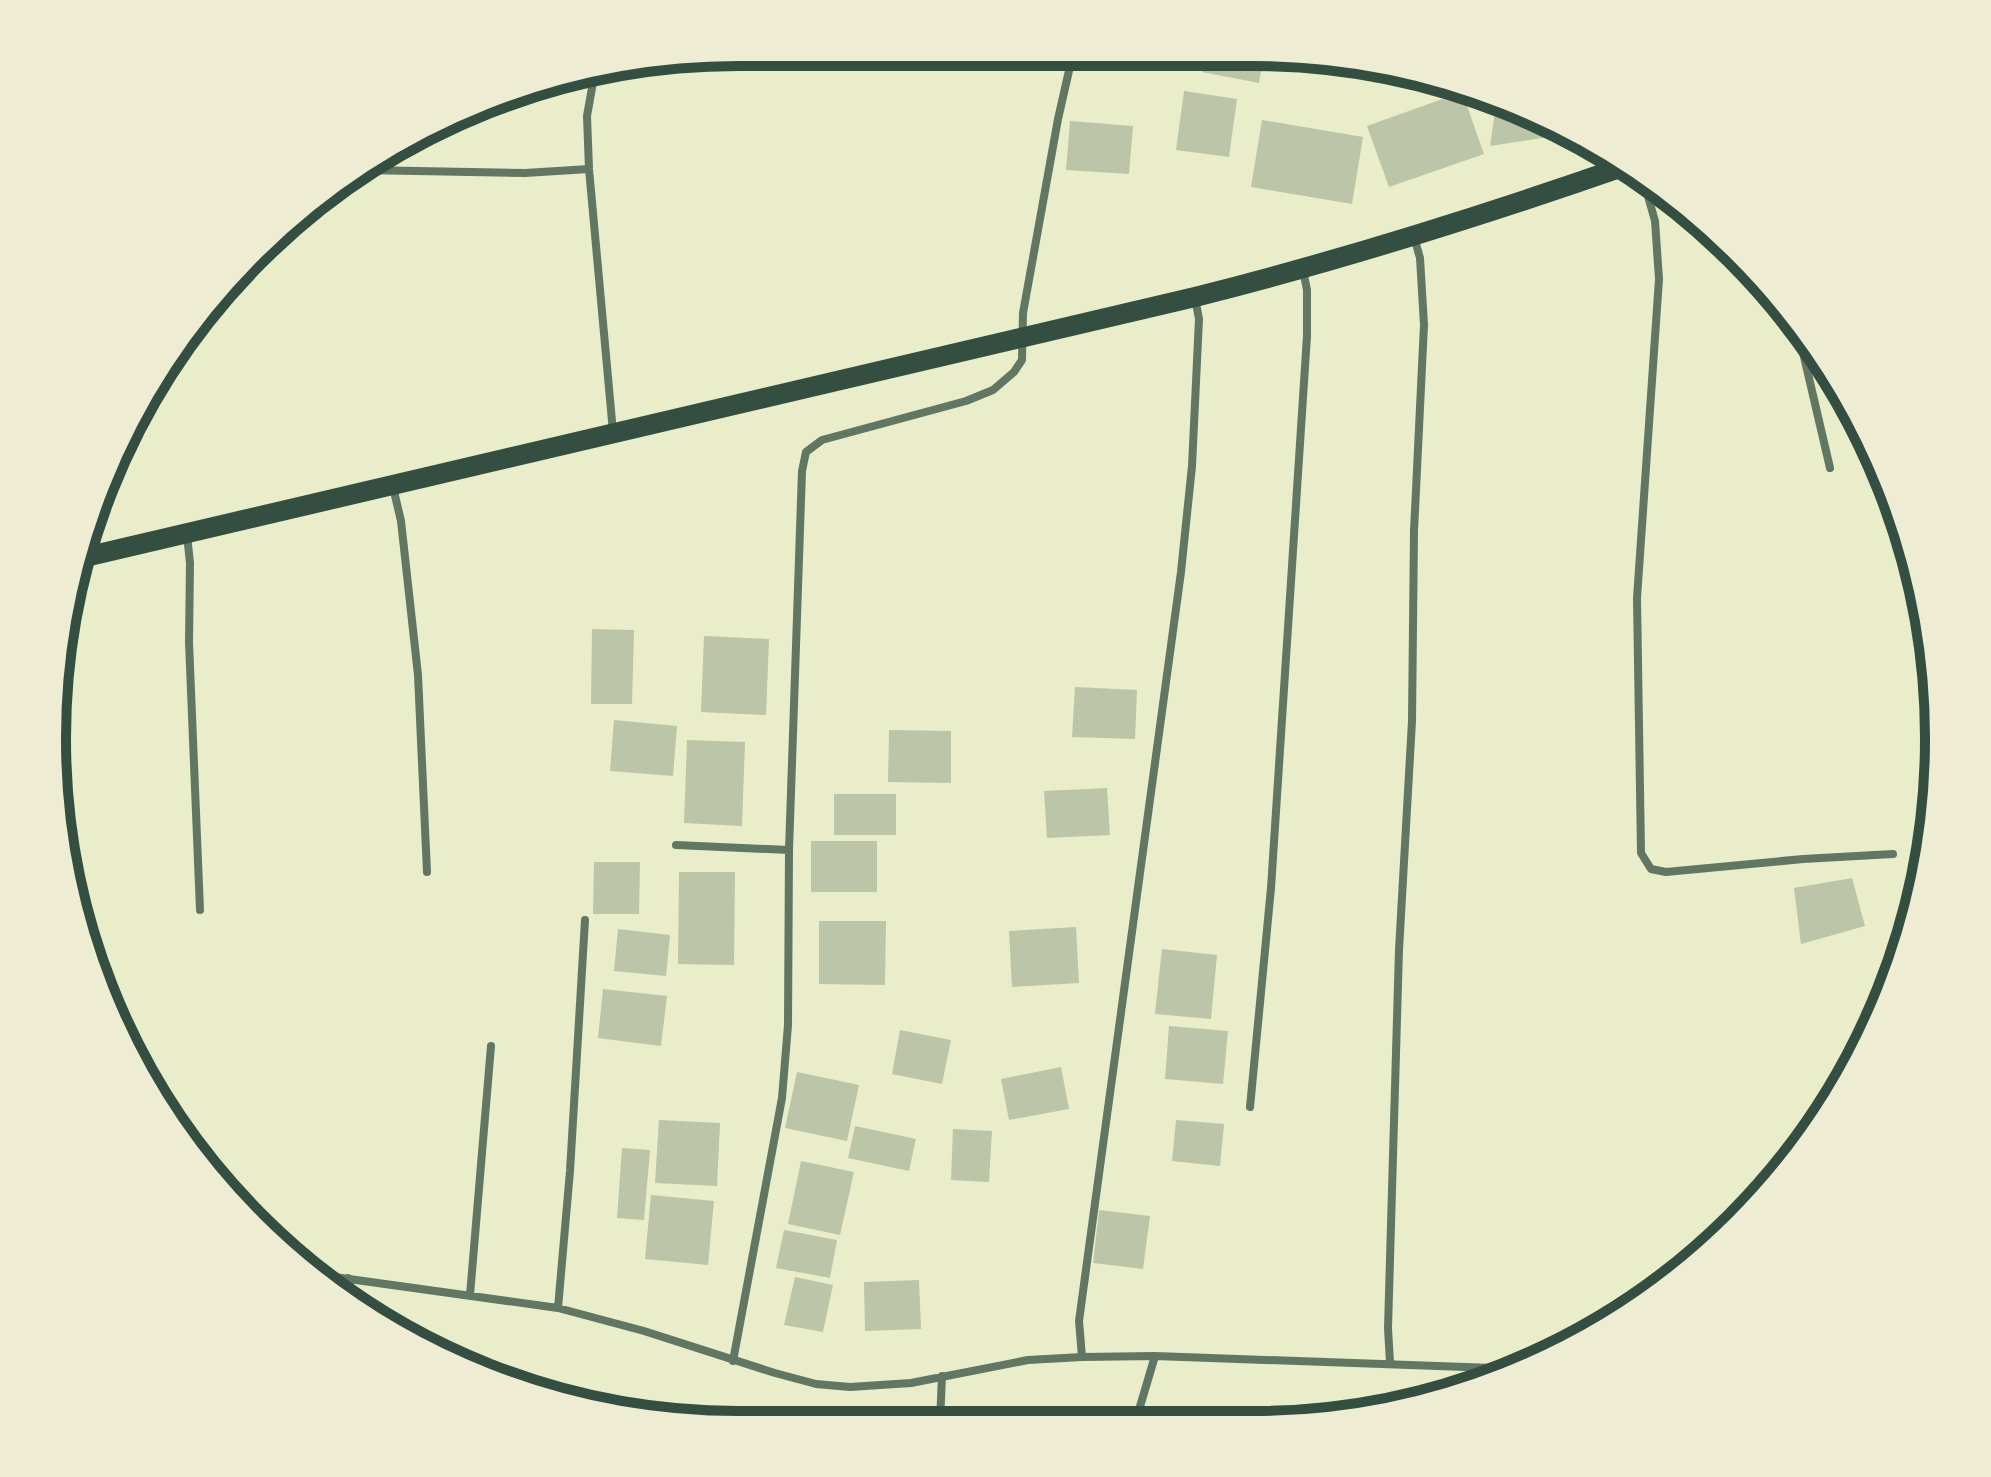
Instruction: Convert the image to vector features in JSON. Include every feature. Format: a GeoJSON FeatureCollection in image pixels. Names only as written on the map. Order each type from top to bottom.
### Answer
{"type":"FeatureCollection","features":[{"type":"Feature","properties":{"kind":"main road"},"geometry":{"type":"LineString","coordinates":[[92,555],[1303,270],[1414,237],[1612,170]]}},
{"type":"Feature","properties":{"kind":"street"},"geometry":{"type":"LineString","coordinates":[[733,1361],[782,1098],[788,1025],[789,850],[802,471],[806,452],[822,440],[966,401],[993,390],[1014,372],[1022,360],[1023,313],[1070,66]]}},
{"type":"Feature","properties":{"kind":"street"},"geometry":{"type":"LineString","coordinates":[[592,82],[587,116],[589,169],[613,435]]}},
{"type":"Feature","properties":{"kind":"street"},"geometry":{"type":"LineString","coordinates":[[379,170],[525,173],[589,169]]}},
{"type":"Feature","properties":{"kind":"street"},"geometry":{"type":"LineString","coordinates":[[1648,195],[1655,221],[1659,279],[1637,598],[1641,853],[1651,869],[1666,872],[1893,854]]}},
{"type":"Feature","properties":{"kind":"street"},"geometry":{"type":"LineString","coordinates":[[1390,1363],[1388,1328],[1396,1025],[1412,721],[1414,531],[1424,325],[1420,258],[1414,237]]}},
{"type":"Feature","properties":{"kind":"street"},"geometry":{"type":"LineString","coordinates":[[1250,1107],[1271,888],[1307,336],[1307,290],[1303,270]]}},
{"type":"Feature","properties":{"kind":"street"},"geometry":{"type":"LineString","coordinates":[[1082,1357],[1079,1321],[1181,572],[1193,437],[1199,319],[1195,297]]}},
{"type":"Feature","properties":{"kind":"street"},"geometry":{"type":"LineString","coordinates":[[1803,353],[1830,468]]}},
{"type":"Feature","properties":{"kind":"street"},"geometry":{"type":"LineString","coordinates":[[393,486],[401,521],[418,675],[427,872]]}},
{"type":"Feature","properties":{"kind":"street"},"geometry":{"type":"LineString","coordinates":[[186,532],[190,563],[189,642],[200,910]]}},
{"type":"Feature","properties":{"kind":"street"},"geometry":{"type":"LineString","coordinates":[[676,845],[789,850]]}},
{"type":"Feature","properties":{"kind":"street"},"geometry":{"type":"LineString","coordinates":[[558,1308],[570,1171],[585,920]]}},
{"type":"Feature","properties":{"kind":"street"},"geometry":{"type":"LineString","coordinates":[[470,1295],[491,1046]]}},
{"type":"Feature","properties":{"kind":"street"},"geometry":{"type":"LineString","coordinates":[[335,1277],[558,1308],[816,1384],[850,1387],[911,1383],[1028,1360],[1082,1357],[1155,1356],[1489,1368]]}},
{"type":"Feature","properties":{"kind":"street"},"geometry":{"type":"LineString","coordinates":[[348,1278],[348,1286]]}},
{"type":"Feature","properties":{"kind":"street"},"geometry":{"type":"LineString","coordinates":[[1139,1411],[1155,1356]]}},
{"type":"Feature","properties":{"kind":"street"},"geometry":{"type":"LineString","coordinates":[[940,1411],[942,1376]]}},
{"type":"Feature","properties":{"kind":"building"},"geometry":{"type":"Polygon","coordinates":[[[1203,66],[1262,66],[1259,83],[1202,72],[1203,66]]]}},
{"type":"Feature","properties":{"kind":"building"},"geometry":{"type":"Polygon","coordinates":[[[1184,91],[1237,99],[1229,157],[1176,150],[1184,91]]]}},
{"type":"Feature","properties":{"kind":"building"},"geometry":{"type":"Polygon","coordinates":[[[1450,96],[1465,101],[1484,154],[1389,187],[1367,126],[1450,96]]]}},
{"type":"Feature","properties":{"kind":"building"},"geometry":{"type":"Polygon","coordinates":[[[1495,112],[1552,136],[1490,146],[1495,112]]]}},
{"type":"Feature","properties":{"kind":"building"},"geometry":{"type":"Polygon","coordinates":[[[1262,120],[1363,137],[1352,204],[1251,187],[1262,120]]]}},
{"type":"Feature","properties":{"kind":"building"},"geometry":{"type":"Polygon","coordinates":[[[1070,121],[1133,126],[1129,174],[1066,170],[1070,121]]]}},
{"type":"Feature","properties":{"kind":"building"},"geometry":{"type":"Polygon","coordinates":[[[592,629],[634,630],[632,704],[591,704],[592,629]]]}},
{"type":"Feature","properties":{"kind":"building"},"geometry":{"type":"Polygon","coordinates":[[[704,636],[769,639],[766,715],[701,712],[704,636]]]}},
{"type":"Feature","properties":{"kind":"building"},"geometry":{"type":"Polygon","coordinates":[[[1075,687],[1137,690],[1135,739],[1072,737],[1075,687]]]}},
{"type":"Feature","properties":{"kind":"building"},"geometry":{"type":"Polygon","coordinates":[[[614,720],[677,726],[673,776],[610,771],[614,720]]]}},
{"type":"Feature","properties":{"kind":"building"},"geometry":{"type":"Polygon","coordinates":[[[889,730],[951,731],[951,783],[888,782],[889,730]]]}},
{"type":"Feature","properties":{"kind":"building"},"geometry":{"type":"Polygon","coordinates":[[[687,740],[745,742],[742,826],[684,823],[687,740]]]}},
{"type":"Feature","properties":{"kind":"building"},"geometry":{"type":"Polygon","coordinates":[[[1107,788],[1110,835],[1047,838],[1044,791],[1107,788]]]}},
{"type":"Feature","properties":{"kind":"building"},"geometry":{"type":"Polygon","coordinates":[[[834,794],[896,794],[896,835],[834,835],[834,794]]]}},
{"type":"Feature","properties":{"kind":"building"},"geometry":{"type":"Polygon","coordinates":[[[811,841],[877,841],[877,892],[811,892],[811,841]]]}},
{"type":"Feature","properties":{"kind":"building"},"geometry":{"type":"Polygon","coordinates":[[[594,862],[640,862],[639,914],[593,914],[594,862]]]}},
{"type":"Feature","properties":{"kind":"building"},"geometry":{"type":"Polygon","coordinates":[[[679,872],[735,872],[734,965],[678,964],[679,872]]]}},
{"type":"Feature","properties":{"kind":"building"},"geometry":{"type":"Polygon","coordinates":[[[1852,878],[1865,926],[1801,944],[1794,888],[1852,878]]]}},
{"type":"Feature","properties":{"kind":"building"},"geometry":{"type":"Polygon","coordinates":[[[819,921],[886,921],[885,985],[819,984],[819,921]]]}},
{"type":"Feature","properties":{"kind":"building"},"geometry":{"type":"Polygon","coordinates":[[[1076,927],[1079,983],[1012,987],[1009,931],[1076,927]]]}},
{"type":"Feature","properties":{"kind":"building"},"geometry":{"type":"Polygon","coordinates":[[[618,929],[670,935],[666,976],[614,971],[618,929]]]}},
{"type":"Feature","properties":{"kind":"building"},"geometry":{"type":"Polygon","coordinates":[[[1162,949],[1217,955],[1211,1019],[1155,1014],[1162,949]]]}},
{"type":"Feature","properties":{"kind":"building"},"geometry":{"type":"Polygon","coordinates":[[[603,989],[667,996],[661,1046],[598,1038],[603,989]]]}},
{"type":"Feature","properties":{"kind":"building"},"geometry":{"type":"Polygon","coordinates":[[[1169,1026],[1228,1031],[1223,1084],[1165,1079],[1169,1026]]]}},
{"type":"Feature","properties":{"kind":"building"},"geometry":{"type":"Polygon","coordinates":[[[900,1030],[951,1040],[942,1084],[892,1074],[900,1030]]]}},
{"type":"Feature","properties":{"kind":"building"},"geometry":{"type":"Polygon","coordinates":[[[1061,1067],[1069,1109],[1009,1120],[1001,1079],[1061,1067]]]}},
{"type":"Feature","properties":{"kind":"building"},"geometry":{"type":"Polygon","coordinates":[[[797,1072],[859,1085],[847,1141],[785,1128],[797,1072]]]}},
{"type":"Feature","properties":{"kind":"building"},"geometry":{"type":"Polygon","coordinates":[[[659,1120],[720,1123],[717,1186],[655,1183],[659,1120]]]}},
{"type":"Feature","properties":{"kind":"building"},"geometry":{"type":"Polygon","coordinates":[[[1176,1120],[1224,1124],[1220,1166],[1172,1161],[1176,1120]]]}},
{"type":"Feature","properties":{"kind":"building"},"geometry":{"type":"Polygon","coordinates":[[[855,1126],[916,1139],[909,1171],[848,1158],[855,1126]]]}},
{"type":"Feature","properties":{"kind":"building"},"geometry":{"type":"Polygon","coordinates":[[[953,1129],[992,1131],[989,1182],[951,1180],[953,1129]]]}},
{"type":"Feature","properties":{"kind":"building"},"geometry":{"type":"Polygon","coordinates":[[[622,1148],[650,1150],[644,1220],[617,1218],[622,1148]]]}},
{"type":"Feature","properties":{"kind":"building"},"geometry":{"type":"Polygon","coordinates":[[[801,1161],[854,1172],[840,1235],[788,1224],[801,1161]]]}},
{"type":"Feature","properties":{"kind":"building"},"geometry":{"type":"Polygon","coordinates":[[[651,1195],[714,1201],[708,1265],[645,1259],[651,1195]]]}},
{"type":"Feature","properties":{"kind":"building"},"geometry":{"type":"Polygon","coordinates":[[[1099,1210],[1150,1216],[1143,1269],[1093,1263],[1099,1210]]]}},
{"type":"Feature","properties":{"kind":"building"},"geometry":{"type":"Polygon","coordinates":[[[784,1230],[837,1240],[830,1278],[776,1268],[784,1230]]]}},
{"type":"Feature","properties":{"kind":"building"},"geometry":{"type":"Polygon","coordinates":[[[795,1277],[833,1285],[823,1332],[784,1325],[795,1277]]]}},
{"type":"Feature","properties":{"kind":"building"},"geometry":{"type":"Polygon","coordinates":[[[919,1280],[921,1329],[865,1331],[864,1282],[919,1280]]]}}]}
